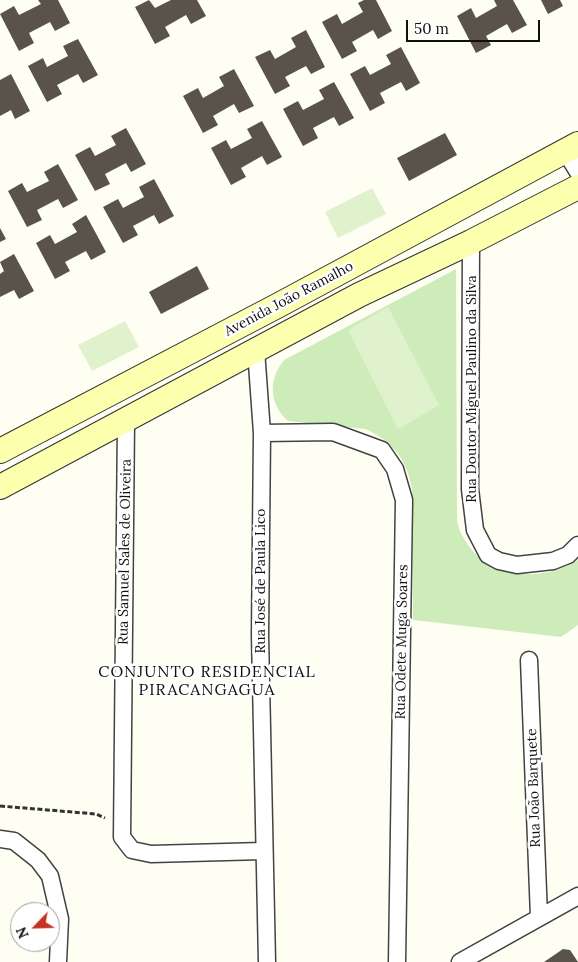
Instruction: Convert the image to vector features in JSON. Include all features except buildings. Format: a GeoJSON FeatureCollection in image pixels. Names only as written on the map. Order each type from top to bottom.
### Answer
{"type":"FeatureCollection","features":[{"type":"Feature","properties":{"kind":"street"},"geometry":{"type":"LineString","coordinates":[[571,148],[578,172]]}},
{"type":"Feature","properties":{"kind":"street","name":"Avenida João Ramalho"},"geometry":{"type":"LineString","coordinates":[[0,451],[277,306],[571,148]]}},
{"type":"Feature","properties":{"kind":"street"},"geometry":{"type":"LineString","coordinates":[[0,487],[359,295],[471,242],[578,187]]}},
{"type":"Feature","properties":{"kind":"street","name":"Rua Doutor Miguel Paulino da Silva"},"geometry":{"type":"LineString","coordinates":[[471,242],[470,488],[475,530],[488,555],[499,561],[517,565],[552,561],[568,555],[578,545]]}},
{"type":"Feature","properties":{"kind":"street","name":"Rua José de Paula Lico"},"geometry":{"type":"LineString","coordinates":[[256,350],[262,433],[260,635],[266,962]]}},
{"type":"Feature","properties":{"kind":"street","name":"Rua Samuel Sales de Oliveira"},"geometry":{"type":"LineString","coordinates":[[126,420],[122,837],[132,850],[151,854],[263,851]]}},
{"type":"Feature","properties":{"kind":"street","name":"Rua Odete Muga Soares"},"geometry":{"type":"LineString","coordinates":[[262,433],[333,432],[382,450],[395,469],[400,484],[404,500],[397,962]]}},
{"type":"Feature","properties":{"kind":"street","name":"Rua João Barquete"},"geometry":{"type":"LineString","coordinates":[[529,660],[539,917]]}},
{"type":"Feature","properties":{"kind":"street"},"geometry":{"type":"LineString","coordinates":[[0,839],[14,841],[38,860],[50,876],[60,919],[58,962]]}},
{"type":"Feature","properties":{"kind":"street"},"geometry":{"type":"LineString","coordinates":[[460,962],[578,896]]}},
{"type":"Feature","properties":{"kind":"path"},"geometry":{"type":"LineString","coordinates":[[0,806],[96,814],[122,825]]}},
{"type":"Feature","properties":{"kind":"green space"},"geometry":{"type":"Polygon","coordinates":[[[372,188],[386,214],[338,238],[325,212],[372,188]]]}},
{"type":"Feature","properties":{"kind":"green space"},"geometry":{"type":"Polygon","coordinates":[[[456,269],[457,520],[459,528],[472,550],[484,561],[498,569],[530,574],[563,568],[578,560],[578,625],[561,637],[413,620],[412,490],[407,470],[398,453],[384,440],[365,429],[288,421],[274,400],[273,384],[275,376],[284,360],[456,269]]]}},
{"type":"Feature","properties":{"kind":"green space"},"geometry":{"type":"Polygon","coordinates":[[[388,307],[439,405],[398,429],[348,330],[388,307]]]}},
{"type":"Feature","properties":{"kind":"green space"},"geometry":{"type":"Polygon","coordinates":[[[125,321],[139,347],[92,371],[78,345],[125,321]]]}},
{"type":"Feature","properties":{"kind":"district","name":"CONJUNTO RESIDENCIAL PIRACANGAGUA"},"geometry":{"type":"Point","coordinates":[207,681]}}]}
